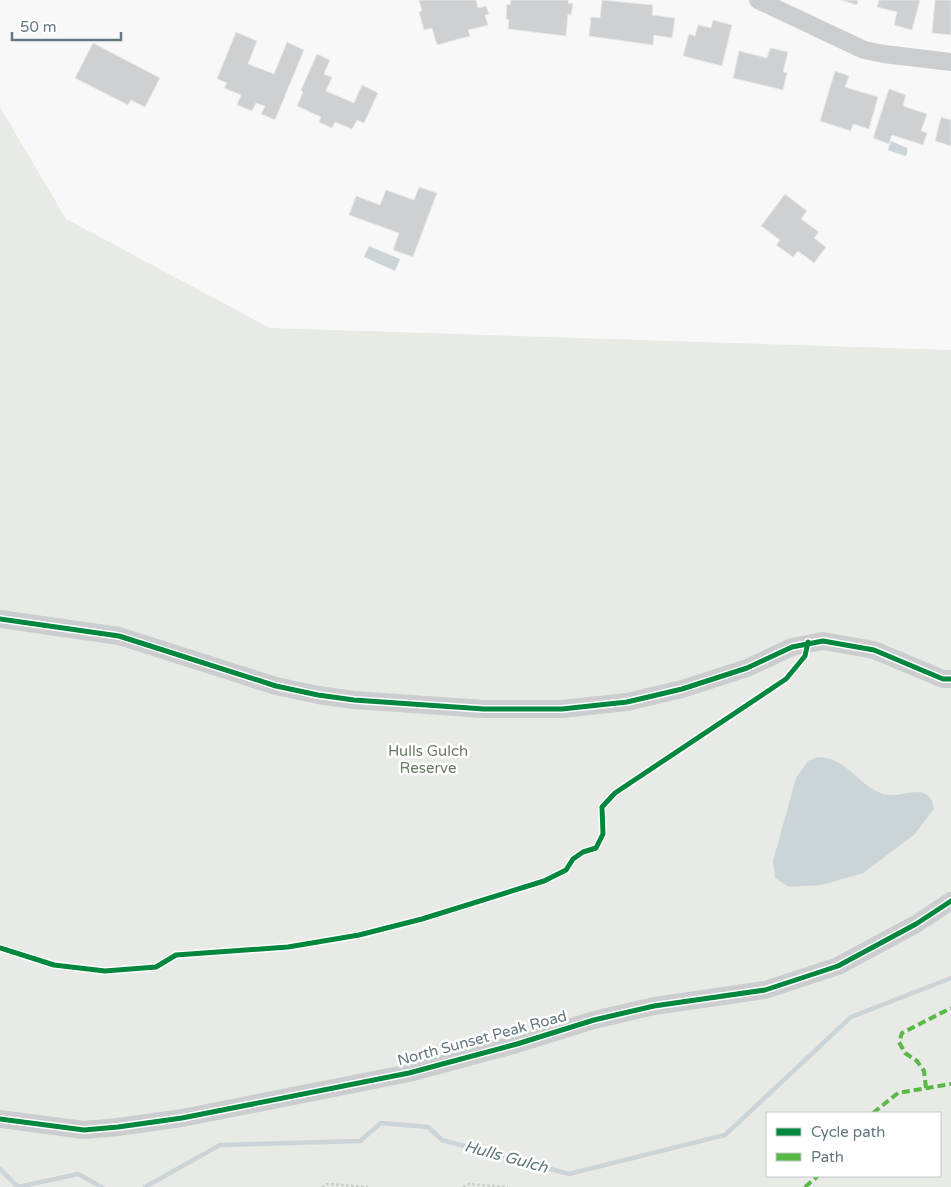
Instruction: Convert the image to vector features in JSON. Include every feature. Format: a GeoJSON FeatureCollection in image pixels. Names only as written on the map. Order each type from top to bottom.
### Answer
{"type":"FeatureCollection","features":[{"type":"Feature","properties":{"kind":"street"},"geometry":{"type":"LineString","coordinates":[[758,0],[864,50],[951,62]]}},
{"type":"Feature","properties":{"kind":"street"},"geometry":{"type":"LineString","coordinates":[[0,615],[18,622]]}},
{"type":"Feature","properties":{"kind":"street"},"geometry":{"type":"LineString","coordinates":[[0,619],[119,636],[276,686],[318,695],[354,700],[475,708],[562,709],[627,702],[682,689],[747,668],[792,647],[823,641],[874,650],[944,679],[951,679]]}},
{"type":"Feature","properties":{"kind":"street","name":"North Sunset Peak Road"},"geometry":{"type":"LineString","coordinates":[[0,1118],[53,1128],[84,1130],[118,1127],[182,1118],[409,1073],[517,1044],[594,1020],[654,1006],[765,990],[838,966],[916,924],[951,901]]}},
{"type":"Feature","properties":{"kind":"path"},"geometry":{"type":"LineString","coordinates":[[322,1187],[327,1184],[368,1187]]}},
{"type":"Feature","properties":{"kind":"path"},"geometry":{"type":"LineString","coordinates":[[463,1187],[469,1184],[508,1187]]}},
{"type":"Feature","properties":{"kind":"green space","name":"Hulls Gulch Reserve"},"geometry":{"type":"Polygon","coordinates":[[[0,107],[66,219],[270,328],[951,350],[951,1187],[0,1187],[0,107]]]}},
{"type":"Feature","properties":{"kind":"shaded area"},"geometry":{"type":"Polygon","coordinates":[[[891,141],[907,148],[907,154],[905,156],[888,150],[891,141]]]}},
{"type":"Feature","properties":{"kind":"shaded area"},"geometry":{"type":"Polygon","coordinates":[[[369,246],[400,259],[395,271],[364,257],[369,246]]]}},
{"type":"Feature","properties":{"kind":"shaded area"},"geometry":{"type":"Polygon","coordinates":[[[817,757],[827,758],[844,766],[874,790],[883,794],[898,795],[921,792],[927,794],[934,809],[914,835],[863,873],[822,885],[789,887],[775,878],[773,861],[796,778],[808,761],[817,757]]]}},
{"type":"Feature","properties":{"kind":"building"},"geometry":{"type":"Polygon","coordinates":[[[419,0],[476,0],[478,8],[486,6],[489,14],[485,15],[488,25],[468,30],[470,36],[437,45],[432,28],[424,30],[419,12],[422,11],[419,0]]]}},
{"type":"Feature","properties":{"kind":"building"},"geometry":{"type":"Polygon","coordinates":[[[511,0],[569,0],[568,3],[573,4],[571,15],[568,14],[566,36],[508,29],[509,20],[506,19],[507,4],[510,5],[511,0]]]}},
{"type":"Feature","properties":{"kind":"building"},"geometry":{"type":"Polygon","coordinates":[[[602,0],[653,5],[652,15],[675,18],[672,38],[654,35],[653,45],[589,36],[591,17],[600,18],[602,0]]]}},
{"type":"Feature","properties":{"kind":"building"},"geometry":{"type":"Polygon","coordinates":[[[841,0],[858,0],[857,5],[841,0]]]}},
{"type":"Feature","properties":{"kind":"building"},"geometry":{"type":"Polygon","coordinates":[[[879,0],[920,0],[912,30],[894,25],[897,12],[877,7],[879,0]]]}},
{"type":"Feature","properties":{"kind":"building"},"geometry":{"type":"Polygon","coordinates":[[[935,0],[951,0],[951,35],[932,33],[935,0]]]}},
{"type":"Feature","properties":{"kind":"building"},"geometry":{"type":"Polygon","coordinates":[[[713,20],[732,25],[722,66],[683,56],[689,34],[695,36],[698,25],[711,28],[713,20]]]}},
{"type":"Feature","properties":{"kind":"building"},"geometry":{"type":"Polygon","coordinates":[[[236,32],[257,41],[248,64],[274,74],[287,42],[304,50],[275,120],[261,114],[265,106],[256,103],[252,111],[237,105],[241,95],[224,88],[227,83],[217,79],[236,32]]]}},
{"type":"Feature","properties":{"kind":"building"},"geometry":{"type":"Polygon","coordinates":[[[93,43],[160,78],[145,107],[131,100],[128,105],[75,78],[93,43]]]}},
{"type":"Feature","properties":{"kind":"building"},"geometry":{"type":"Polygon","coordinates":[[[770,48],[788,52],[783,72],[787,73],[783,90],[733,78],[739,51],[767,58],[770,48]]]}},
{"type":"Feature","properties":{"kind":"building"},"geometry":{"type":"Polygon","coordinates":[[[317,54],[330,60],[324,74],[332,77],[326,91],[354,103],[362,85],[378,93],[364,123],[357,120],[352,129],[335,122],[332,128],[319,122],[321,117],[297,106],[303,92],[301,90],[317,54]]]}},
{"type":"Feature","properties":{"kind":"building"},"geometry":{"type":"Polygon","coordinates":[[[835,71],[849,76],[845,87],[878,97],[869,129],[853,124],[851,131],[820,121],[835,71]]]}},
{"type":"Feature","properties":{"kind":"building"},"geometry":{"type":"Polygon","coordinates":[[[889,89],[906,95],[903,106],[927,114],[921,131],[927,133],[923,145],[892,135],[889,144],[873,138],[889,89]]]}},
{"type":"Feature","properties":{"kind":"building"},"geometry":{"type":"Polygon","coordinates":[[[941,117],[951,120],[951,146],[935,141],[941,117]]]}},
{"type":"Feature","properties":{"kind":"building"},"geometry":{"type":"Polygon","coordinates":[[[419,187],[437,193],[413,257],[393,250],[399,233],[349,215],[356,196],[380,205],[386,190],[414,200],[419,187]]]}},
{"type":"Feature","properties":{"kind":"building"},"geometry":{"type":"Polygon","coordinates":[[[785,194],[807,211],[801,219],[819,232],[814,238],[826,247],[814,263],[798,251],[793,257],[776,245],[780,240],[761,226],[785,194]]]}},
{"type":"Feature","properties":{"kind":"waterway","name":"Hulls Gulch"},"geometry":{"type":"LineString","coordinates":[[145,1187],[220,1145],[360,1141],[381,1123],[428,1127],[442,1140],[569,1174],[725,1135],[851,1017],[951,978]]}},
{"type":"Feature","properties":{"kind":"waterway","name":"Hulls Gulch"},"geometry":{"type":"LineString","coordinates":[[0,1169],[18,1187],[78,1174],[102,1187]]}},
{"type":"Feature","properties":{"kind":"marked path"},"geometry":{"type":"LineString","coordinates":[[926,1088],[924,1071],[917,1061],[905,1053],[899,1042],[902,1033],[951,1008]]}},
{"type":"Feature","properties":{"kind":"marked path"},"geometry":{"type":"LineString","coordinates":[[874,1112],[898,1093],[951,1084]]}},
{"type":"Feature","properties":{"kind":"marked path"},"geometry":{"type":"LineString","coordinates":[[805,1187],[817,1177]]}},
{"type":"Feature","properties":{"kind":"cycle path"},"geometry":{"type":"LineString","coordinates":[[0,619],[119,636],[276,686],[318,695],[354,700],[484,709],[562,709],[627,702],[682,689],[747,668],[792,647],[823,641],[874,650],[943,679],[951,679]]}},
{"type":"Feature","properties":{"kind":"cycle path"},"geometry":{"type":"LineString","coordinates":[[0,948],[54,965],[105,971],[156,967],[176,955],[288,947],[359,935],[422,919],[544,881],[566,870],[573,859],[583,852],[596,848],[603,834],[602,807],[615,793],[786,679],[805,656],[808,642]]}},
{"type":"Feature","properties":{"kind":"cycle path"},"geometry":{"type":"LineString","coordinates":[[0,1119],[84,1130],[118,1127],[182,1118],[409,1073],[517,1044],[594,1020],[654,1006],[765,990],[838,966],[916,924],[951,901]]}}]}
